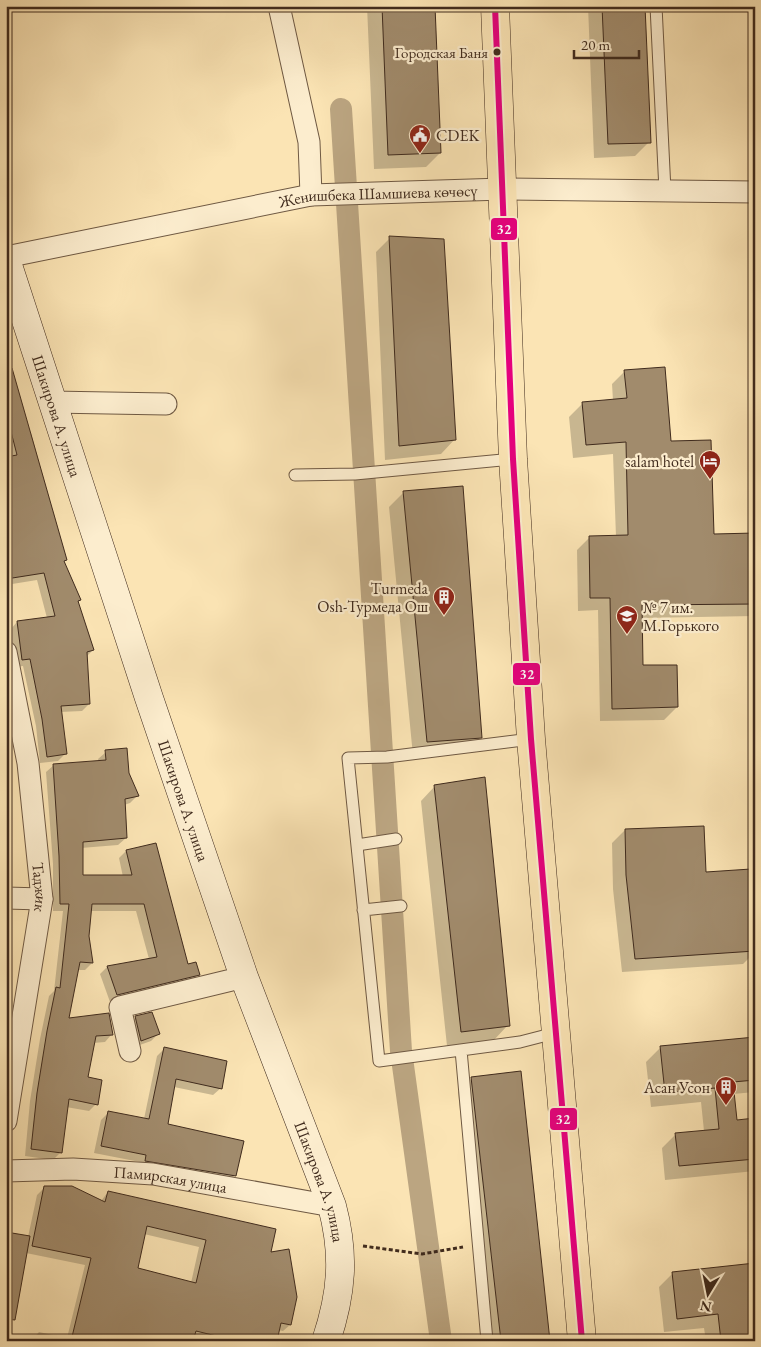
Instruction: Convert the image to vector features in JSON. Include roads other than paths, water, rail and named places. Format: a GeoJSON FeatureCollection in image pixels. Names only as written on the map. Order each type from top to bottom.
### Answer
{"type":"FeatureCollection","features":[{"type":"Feature","properties":{"kind":"main road"},"geometry":{"type":"LineString","coordinates":[[495,6],[513,460],[531,739],[582,1341]]}},
{"type":"Feature","properties":{"kind":"main road","name":"Шакирова А. улица"},"geometry":{"type":"LineString","coordinates":[[6,258],[51,402],[244,978],[332,1206],[340,1242],[341,1282],[326,1341]]}},
{"type":"Feature","properties":{"kind":"street"},"geometry":{"type":"LineString","coordinates":[[279,6],[309,142],[318,195]]}},
{"type":"Feature","properties":{"kind":"street","name":"Женишбека Шамшиева көчөсү"},"geometry":{"type":"LineString","coordinates":[[6,258],[318,195],[503,189],[755,192]]}},
{"type":"Feature","properties":{"kind":"street"},"geometry":{"type":"LineString","coordinates":[[51,402],[166,404]]}},
{"type":"Feature","properties":{"kind":"street","name":"Таджик"},"geometry":{"type":"LineString","coordinates":[[6,652],[28,763],[42,899],[6,1121]]}},
{"type":"Feature","properties":{"kind":"street"},"geometry":{"type":"LineString","coordinates":[[6,898],[42,899]]}},
{"type":"Feature","properties":{"kind":"street"},"geometry":{"type":"LineString","coordinates":[[130,1051],[120,1007],[244,978]]}},
{"type":"Feature","properties":{"kind":"street","name":"Памирская улица"},"geometry":{"type":"LineString","coordinates":[[6,1171],[74,1169],[153,1174],[332,1206]]}},
{"type":"Feature","properties":{"kind":"lane"},"geometry":{"type":"LineString","coordinates":[[656,6],[666,191]]}},
{"type":"Feature","properties":{"kind":"lane"},"geometry":{"type":"LineString","coordinates":[[295,475],[387,472],[513,460]]}},
{"type":"Feature","properties":{"kind":"lane"},"geometry":{"type":"LineString","coordinates":[[531,739],[388,757],[348,758],[379,1061],[520,1042],[555,1033]]}},
{"type":"Feature","properties":{"kind":"lane"},"geometry":{"type":"LineString","coordinates":[[357,845],[396,839]]}},
{"type":"Feature","properties":{"kind":"lane"},"geometry":{"type":"LineString","coordinates":[[363,910],[401,906]]}},
{"type":"Feature","properties":{"kind":"lane"},"geometry":{"type":"LineString","coordinates":[[461,1050],[486,1341]]}},
{"type":"Feature","properties":{"kind":"waterway"},"geometry":{"type":"LineString","coordinates":[[341,109],[401,1051],[441,1341]]}},
{"type":"Feature","properties":{"kind":"place","name":"Городская Баня"},"geometry":{"type":"Point","coordinates":[497,52]}},
{"type":"Feature","properties":{"kind":"place","name":"CDEK"},"geometry":{"type":"Point","coordinates":[420,154]}},
{"type":"Feature","properties":{"kind":"place","name":"salam hotel"},"geometry":{"type":"Point","coordinates":[710,480]}},
{"type":"Feature","properties":{"kind":"place","name":"Turmeda Osh-Турмеда Ош"},"geometry":{"type":"Point","coordinates":[444,616]}},
{"type":"Feature","properties":{"kind":"place","name":"№ 7 им. М.Горького"},"geometry":{"type":"Point","coordinates":[627,635]}},
{"type":"Feature","properties":{"kind":"place","name":"Асан Усон"},"geometry":{"type":"Point","coordinates":[726,1106]}}]}
